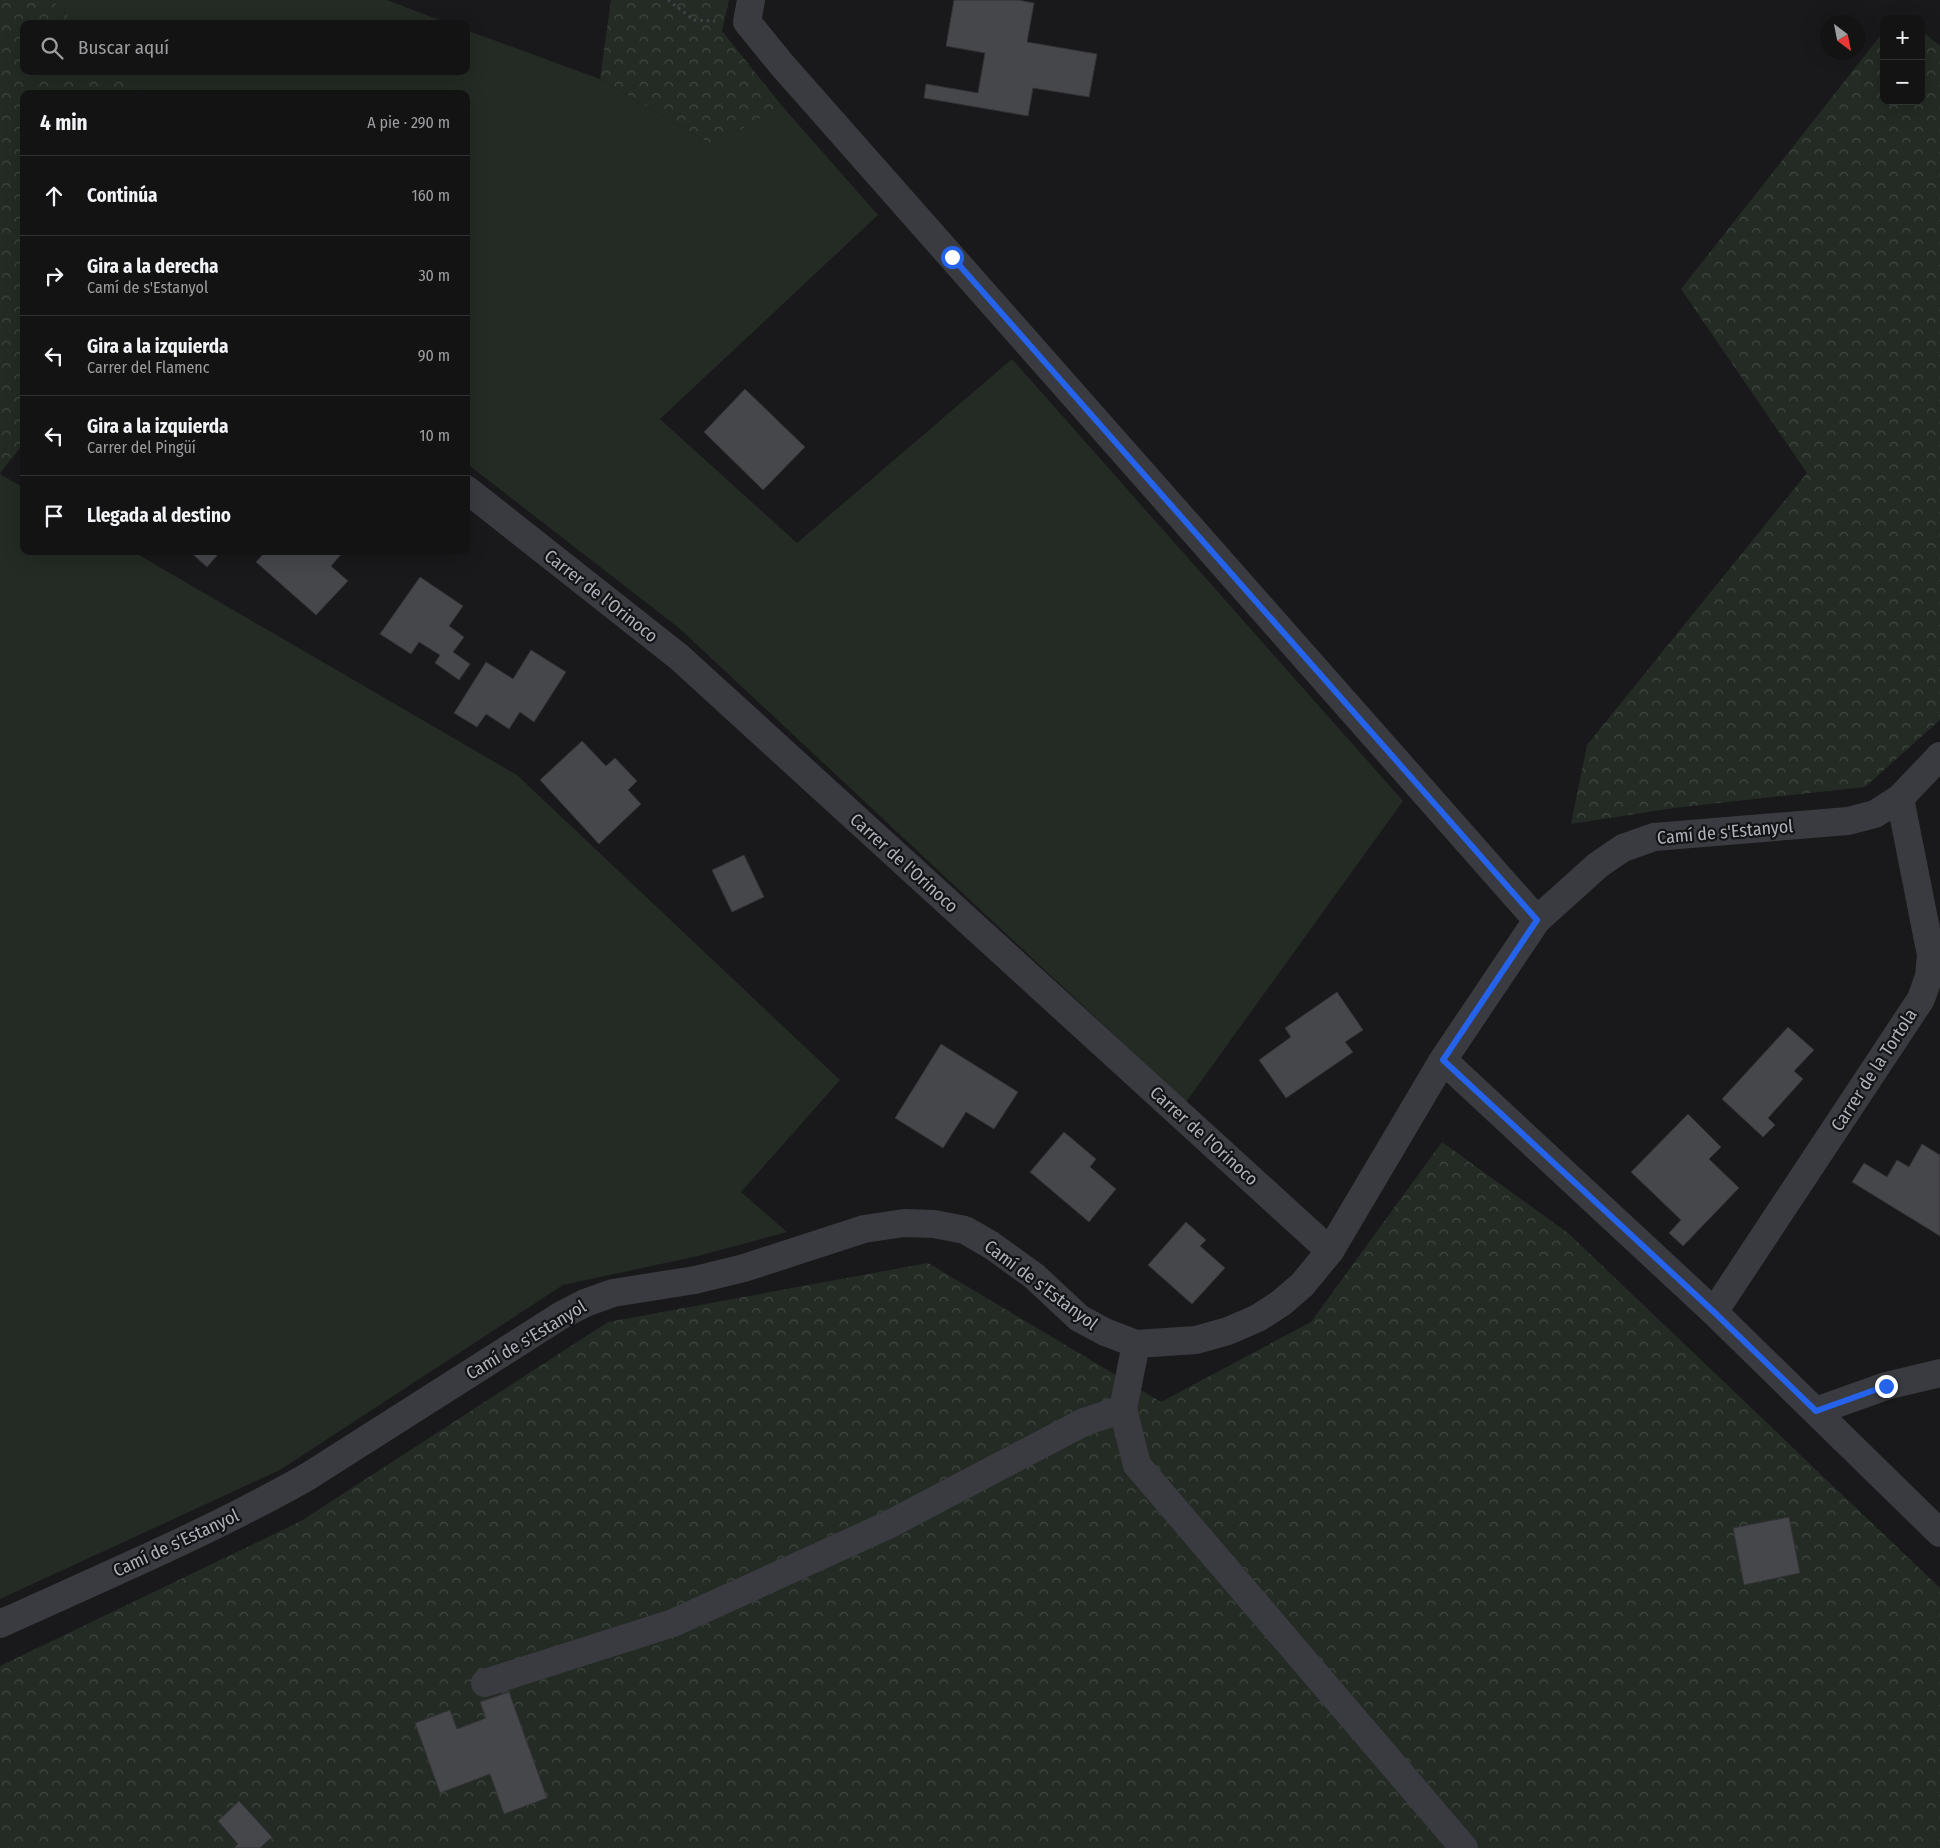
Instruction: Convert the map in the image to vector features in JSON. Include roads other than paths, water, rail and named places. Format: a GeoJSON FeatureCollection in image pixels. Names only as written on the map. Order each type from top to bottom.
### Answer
{"type":"FeatureCollection","features":[{"type":"Feature","properties":{"kind":"street"},"geometry":{"type":"LineString","coordinates":[[749,11],[784,66],[1537,920]]}},
{"type":"Feature","properties":{"kind":"street","name":"Carrer de l'Orinoco"},"geometry":{"type":"LineString","coordinates":[[470,492],[679,657],[1330,1251]]}},
{"type":"Feature","properties":{"kind":"street","name":"Camí de s'Estanyol"},"geometry":{"type":"LineString","coordinates":[[0,1624],[263,1502],[307,1477],[560,1316],[585,1303],[612,1293],[695,1280],[744,1268],[864,1229],[904,1223],[934,1224],[965,1230],[991,1245],[1034,1276],[1078,1318],[1105,1332],[1136,1344],[1196,1340],[1228,1331],[1258,1318],[1281,1303],[1302,1285],[1330,1251],[1443,1060],[1537,920],[1598,865],[1623,848],[1654,837],[1848,821],[1875,814],[1900,798],[1940,756]]}},
{"type":"Feature","properties":{"kind":"street","name":"Carrer de la Tortola"},"geometry":{"type":"LineString","coordinates":[[1714,1312],[1921,999],[1936,958],[1900,798]]}},
{"type":"Feature","properties":{"kind":"street"},"geometry":{"type":"LineString","coordinates":[[1443,1060],[1714,1312],[1940,1533]]}},
{"type":"Feature","properties":{"kind":"street"},"geometry":{"type":"LineString","coordinates":[[1136,1344],[1124,1409],[1138,1465],[1464,1848]]}},
{"type":"Feature","properties":{"kind":"street"},"geometry":{"type":"LineString","coordinates":[[1816,1411],[1886,1386],[1940,1372]]}},
{"type":"Feature","properties":{"kind":"street"},"geometry":{"type":"LineString","coordinates":[[485,1683],[673,1622],[888,1525],[1084,1422],[1124,1409]]}}]}
